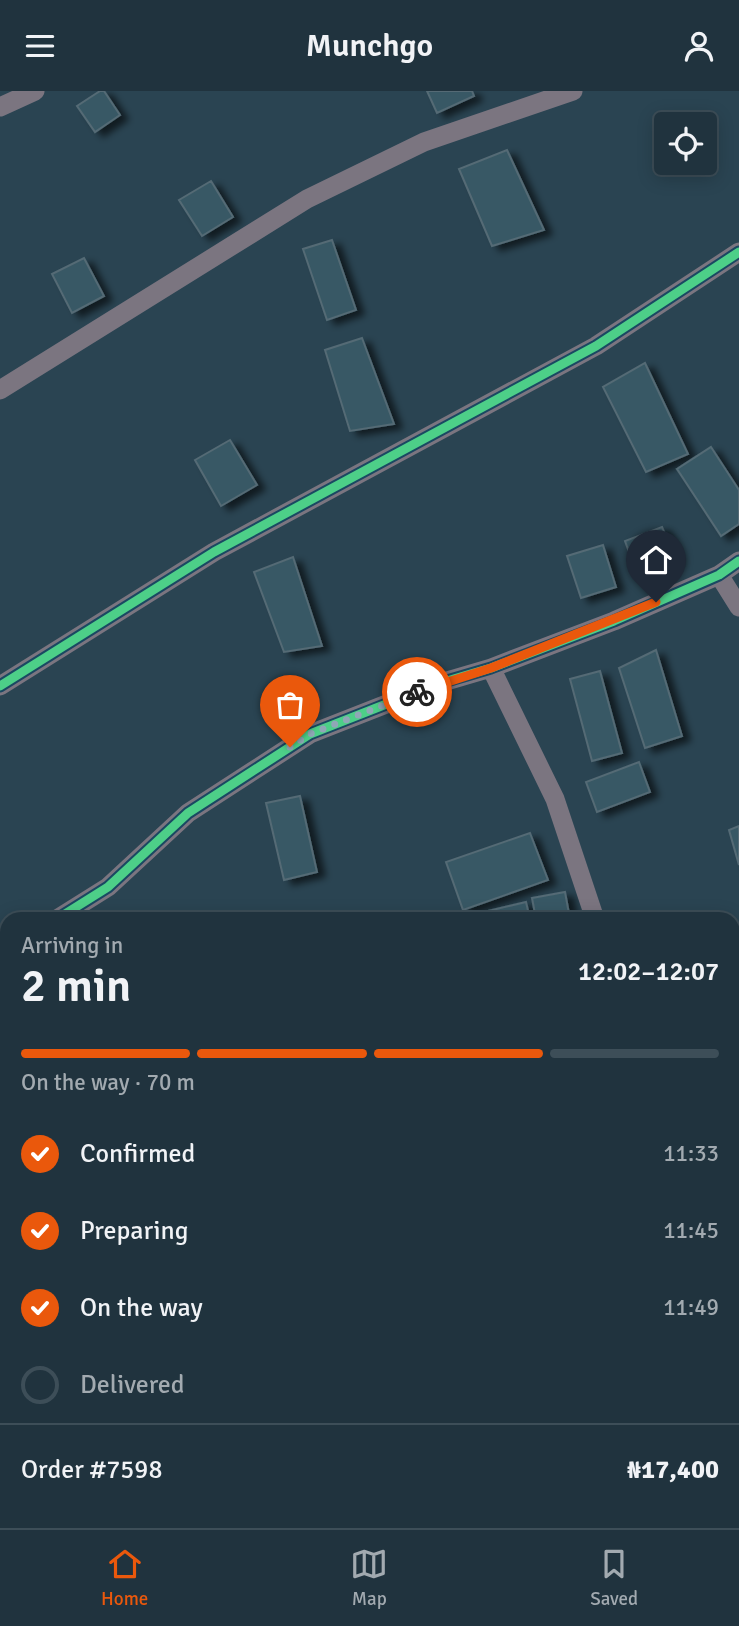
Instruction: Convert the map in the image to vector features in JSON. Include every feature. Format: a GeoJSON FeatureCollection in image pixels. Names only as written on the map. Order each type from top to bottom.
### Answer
{"type":"FeatureCollection","features":[{"type":"Feature","properties":{"kind":"street"},"geometry":{"type":"LineString","coordinates":[[0,107],[35,91]]}},
{"type":"Feature","properties":{"kind":"street"},"geometry":{"type":"LineString","coordinates":[[0,390],[307,199],[424,142],[573,91]]}},
{"type":"Feature","properties":{"kind":"street"},"geometry":{"type":"LineString","coordinates":[[0,686],[214,552],[596,346],[739,252]]}},
{"type":"Feature","properties":{"kind":"street"},"geometry":{"type":"LineString","coordinates":[[68,912],[108,887],[188,813],[310,734],[440,683],[491,668],[614,621],[719,575],[739,561]]}},
{"type":"Feature","properties":{"kind":"street"},"geometry":{"type":"LineString","coordinates":[[719,575],[739,607]]}},
{"type":"Feature","properties":{"kind":"street"},"geometry":{"type":"LineString","coordinates":[[491,668],[555,799],[593,912]]}},
{"type":"Feature","properties":{"kind":"building"},"geometry":{"type":"Polygon","coordinates":[[[104,91],[120,115],[95,132],[77,106],[104,91]]]}},
{"type":"Feature","properties":{"kind":"building"},"geometry":{"type":"Polygon","coordinates":[[[427,91],[472,91],[474,96],[437,113],[427,91]]]}},
{"type":"Feature","properties":{"kind":"building"},"geometry":{"type":"Polygon","coordinates":[[[507,150],[544,230],[492,246],[459,169],[507,150]]]}},
{"type":"Feature","properties":{"kind":"building"},"geometry":{"type":"Polygon","coordinates":[[[211,181],[233,217],[202,236],[179,200],[211,181]]]}},
{"type":"Feature","properties":{"kind":"building"},"geometry":{"type":"Polygon","coordinates":[[[332,240],[356,310],[327,320],[303,249],[332,240]]]}},
{"type":"Feature","properties":{"kind":"building"},"geometry":{"type":"Polygon","coordinates":[[[84,258],[104,296],[72,313],[52,274],[84,258]]]}},
{"type":"Feature","properties":{"kind":"building"},"geometry":{"type":"Polygon","coordinates":[[[362,338],[394,424],[350,431],[325,350],[362,338]]]}},
{"type":"Feature","properties":{"kind":"building"},"geometry":{"type":"Polygon","coordinates":[[[645,363],[688,454],[646,472],[603,387],[645,363]]]}},
{"type":"Feature","properties":{"kind":"building"},"geometry":{"type":"Polygon","coordinates":[[[230,440],[257,485],[221,506],[195,460],[230,440]]]}},
{"type":"Feature","properties":{"kind":"building"},"geometry":{"type":"Polygon","coordinates":[[[711,447],[739,490],[739,524],[721,536],[677,469],[711,447]]]}},
{"type":"Feature","properties":{"kind":"building"},"geometry":{"type":"Polygon","coordinates":[[[662,527],[675,559],[637,574],[625,541],[662,527]]]}},
{"type":"Feature","properties":{"kind":"building"},"geometry":{"type":"Polygon","coordinates":[[[603,545],[616,587],[581,598],[567,556],[603,545]]]}},
{"type":"Feature","properties":{"kind":"building"},"geometry":{"type":"Polygon","coordinates":[[[293,557],[322,646],[284,652],[254,572],[293,557]]]}},
{"type":"Feature","properties":{"kind":"building"},"geometry":{"type":"Polygon","coordinates":[[[656,650],[682,736],[645,748],[619,668],[656,650]]]}},
{"type":"Feature","properties":{"kind":"building"},"geometry":{"type":"Polygon","coordinates":[[[600,671],[622,753],[592,761],[570,679],[600,671]]]}},
{"type":"Feature","properties":{"kind":"building"},"geometry":{"type":"Polygon","coordinates":[[[639,762],[650,792],[597,812],[586,782],[639,762]]]}},
{"type":"Feature","properties":{"kind":"building"},"geometry":{"type":"Polygon","coordinates":[[[300,796],[317,872],[284,880],[266,803],[300,796]]]}},
{"type":"Feature","properties":{"kind":"building"},"geometry":{"type":"Polygon","coordinates":[[[739,826],[739,865],[729,830],[739,826]]]}},
{"type":"Feature","properties":{"kind":"building"},"geometry":{"type":"Polygon","coordinates":[[[530,833],[548,880],[463,910],[446,862],[530,833]]]}},
{"type":"Feature","properties":{"kind":"building"},"geometry":{"type":"Polygon","coordinates":[[[565,892],[569,912],[535,912],[532,898],[565,892]]]}},
{"type":"Feature","properties":{"kind":"building"},"geometry":{"type":"Polygon","coordinates":[[[526,902],[528,912],[488,912],[526,902]]]}},
{"type":"Feature","properties":{"kind":"cycle path"},"geometry":{"type":"LineString","coordinates":[[0,686],[214,552],[596,346],[739,252]]}},
{"type":"Feature","properties":{"kind":"cycle path"},"geometry":{"type":"LineString","coordinates":[[68,912],[108,887],[188,813],[310,734],[440,683],[491,668],[614,621],[719,575],[739,561]]}},
{"type":"Feature","properties":{"kind":"way so far"},"geometry":{"type":"LineString","coordinates":[[290,747],[310,734],[417,692]]}},
{"type":"Feature","properties":{"kind":"route"},"geometry":{"type":"LineString","coordinates":[[417,692],[491,668],[656,602]]}}]}
